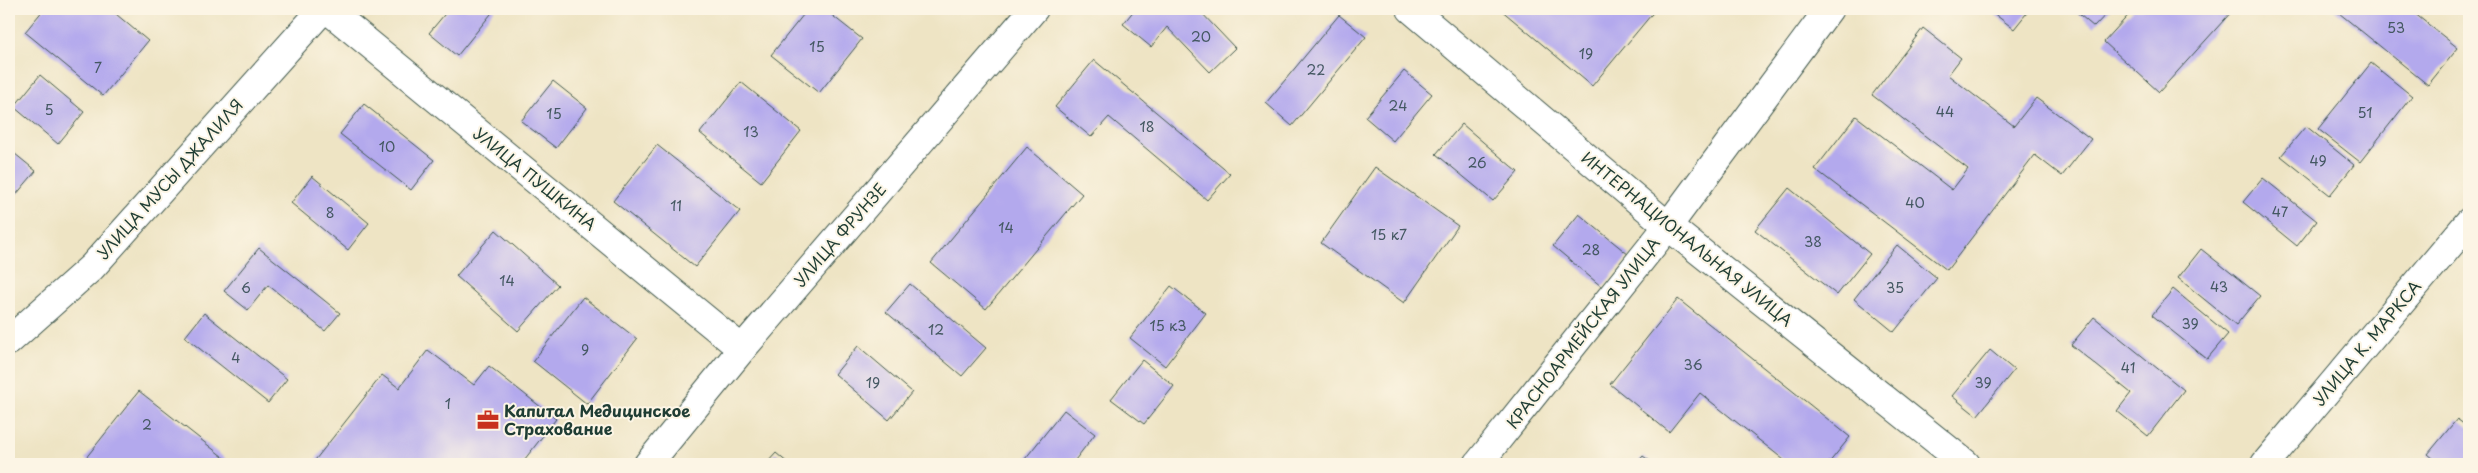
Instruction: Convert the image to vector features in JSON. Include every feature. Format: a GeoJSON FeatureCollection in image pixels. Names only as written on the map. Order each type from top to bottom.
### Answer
{"type":"FeatureCollection","features":[{"type":"Feature","properties":{"kind":"street","name":"УЛИЦА МУСЫ ДЖАЛИЛЯ"},"geometry":{"type":"LineString","coordinates":[[9,341],[92,267],[323,9]]}},
{"type":"Feature","properties":{"kind":"street","name":"УЛИЦА ПУШКИНА"},"geometry":{"type":"LineString","coordinates":[[327,9],[742,349]]}},
{"type":"Feature","properties":{"kind":"street","name":"УЛИЦА ФРУНЗЕ"},"geometry":{"type":"LineString","coordinates":[[648,464],[742,349],[1034,9]]}},
{"type":"Feature","properties":{"kind":"street","name":"ИНТЕРНАЦИОНАЛЬНАЯ УЛИЦА"},"geometry":{"type":"LineString","coordinates":[[1411,9],[1668,226],[1966,464]]}},
{"type":"Feature","properties":{"kind":"street","name":"КРАСНОАРМЕЙСКАЯ УЛИЦА"},"geometry":{"type":"LineString","coordinates":[[1478,464],[1668,226],[1829,9]]}},
{"type":"Feature","properties":{"kind":"street","name":"УЛИЦА К. МАРКСА"},"geometry":{"type":"LineString","coordinates":[[2266,464],[2469,222]]}},
{"type":"Feature","properties":{"kind":"building"},"geometry":{"type":"Polygon","coordinates":[[[44,9],[110,9],[148,41],[103,96],[25,32],[44,9]]]}},
{"type":"Feature","properties":{"kind":"building"},"geometry":{"type":"Polygon","coordinates":[[[449,9],[495,9],[457,56],[429,33],[449,9]]]}},
{"type":"Feature","properties":{"kind":"building"},"geometry":{"type":"Polygon","coordinates":[[[808,9],[824,9],[862,39],[819,93],[771,55],[808,9]]]}},
{"type":"Feature","properties":{"kind":"building"},"geometry":{"type":"Polygon","coordinates":[[[1135,9],[1198,9],[1235,48],[1210,72],[1167,27],[1151,47],[1123,24],[1135,9]]]}},
{"type":"Feature","properties":{"kind":"building"},"geometry":{"type":"Polygon","coordinates":[[[1500,9],[1656,9],[1592,86],[1500,9]]]}},
{"type":"Feature","properties":{"kind":"building"},"geometry":{"type":"Polygon","coordinates":[[[1988,9],[2030,9],[2014,29],[1988,9]]]}},
{"type":"Feature","properties":{"kind":"building"},"geometry":{"type":"Polygon","coordinates":[[[2073,9],[2111,9],[2094,27],[2073,9]]]}},
{"type":"Feature","properties":{"kind":"building"},"geometry":{"type":"Polygon","coordinates":[[[2134,9],[2234,9],[2159,92],[2104,42],[2134,9]]]}},
{"type":"Feature","properties":{"kind":"building"},"geometry":{"type":"Polygon","coordinates":[[[2334,9],[2409,9],[2458,48],[2428,85],[2334,9]]]}},
{"type":"Feature","properties":{"kind":"building"},"geometry":{"type":"Polygon","coordinates":[[[1339,15],[1366,37],[1292,126],[1266,103],[1339,15]]]}},
{"type":"Feature","properties":{"kind":"building"},"geometry":{"type":"Polygon","coordinates":[[[1923,28],[1961,58],[1948,75],[2014,126],[2036,98],[2091,139],[2062,176],[2035,155],[1947,270],[1815,169],[1856,116],[1952,190],[1968,169],[1872,95],[1923,28]]]}},
{"type":"Feature","properties":{"kind":"building"},"geometry":{"type":"Polygon","coordinates":[[[1094,60],[1230,174],[1207,200],[1109,117],[1091,137],[1055,107],[1094,60]]]}},
{"type":"Feature","properties":{"kind":"building"},"geometry":{"type":"Polygon","coordinates":[[[2371,63],[2412,96],[2360,162],[2318,129],[2371,63]]]}},
{"type":"Feature","properties":{"kind":"building"},"geometry":{"type":"Polygon","coordinates":[[[1404,71],[1432,94],[1393,141],[1365,117],[1404,71]]]}},
{"type":"Feature","properties":{"kind":"building"},"geometry":{"type":"Polygon","coordinates":[[[40,75],[84,112],[58,144],[14,107],[40,75]]]}},
{"type":"Feature","properties":{"kind":"building"},"geometry":{"type":"Polygon","coordinates":[[[553,81],[587,108],[556,148],[521,121],[553,81]]]}},
{"type":"Feature","properties":{"kind":"building"},"geometry":{"type":"Polygon","coordinates":[[[741,82],[801,131],[761,182],[700,133],[741,82]]]}},
{"type":"Feature","properties":{"kind":"building"},"geometry":{"type":"Polygon","coordinates":[[[364,104],[434,160],[411,190],[340,134],[364,104]]]}},
{"type":"Feature","properties":{"kind":"building"},"geometry":{"type":"Polygon","coordinates":[[[1462,124],[1518,172],[1493,201],[1436,154],[1462,124]]]}},
{"type":"Feature","properties":{"kind":"building"},"geometry":{"type":"Polygon","coordinates":[[[2306,126],[2354,165],[2330,195],[2281,156],[2306,126]]]}},
{"type":"Feature","properties":{"kind":"building"},"geometry":{"type":"Polygon","coordinates":[[[657,145],[740,211],[695,267],[613,201],[657,145]]]}},
{"type":"Feature","properties":{"kind":"building"},"geometry":{"type":"Polygon","coordinates":[[[1027,147],[1082,194],[986,309],[931,263],[1027,147]]]}},
{"type":"Feature","properties":{"kind":"building"},"geometry":{"type":"Polygon","coordinates":[[[9,149],[36,171],[15,196],[9,190],[9,149]]]}},
{"type":"Feature","properties":{"kind":"building"},"geometry":{"type":"Polygon","coordinates":[[[1375,167],[1458,226],[1404,303],[1321,243],[1375,167]]]}},
{"type":"Feature","properties":{"kind":"building"},"geometry":{"type":"Polygon","coordinates":[[[312,176],[369,223],[348,250],[291,203],[312,176]]]}},
{"type":"Feature","properties":{"kind":"building"},"geometry":{"type":"Polygon","coordinates":[[[2263,178],[2317,221],[2297,246],[2243,202],[2263,178]]]}},
{"type":"Feature","properties":{"kind":"building"},"geometry":{"type":"Polygon","coordinates":[[[1789,188],[1870,254],[1837,295],[1755,230],[1789,188]]]}},
{"type":"Feature","properties":{"kind":"building"},"geometry":{"type":"Polygon","coordinates":[[[1579,214],[1629,255],[1602,287],[1553,246],[1579,214]]]}},
{"type":"Feature","properties":{"kind":"building"},"geometry":{"type":"Polygon","coordinates":[[[496,230],[558,285],[518,331],[456,276],[496,230]]]}},
{"type":"Feature","properties":{"kind":"building"},"geometry":{"type":"Polygon","coordinates":[[[1897,245],[1937,278],[1894,332],[1854,299],[1897,245]]]}},
{"type":"Feature","properties":{"kind":"building"},"geometry":{"type":"Polygon","coordinates":[[[259,248],[340,313],[325,331],[268,285],[248,310],[224,291],[259,248]]]}},
{"type":"Feature","properties":{"kind":"building"},"geometry":{"type":"Polygon","coordinates":[[[2201,249],[2260,296],[2236,325],[2178,278],[2201,249]]]}},
{"type":"Feature","properties":{"kind":"building"},"geometry":{"type":"Polygon","coordinates":[[[910,284],[986,348],[962,376],[886,312],[910,284]]]}},
{"type":"Feature","properties":{"kind":"building"},"geometry":{"type":"Polygon","coordinates":[[[1171,286],[1206,313],[1165,366],[1130,338],[1171,286]]]}},
{"type":"Feature","properties":{"kind":"building"},"geometry":{"type":"Polygon","coordinates":[[[2173,289],[2228,334],[2207,359],[2152,315],[2173,289]]]}},
{"type":"Feature","properties":{"kind":"building"},"geometry":{"type":"Polygon","coordinates":[[[583,297],[637,339],[587,404],[533,361],[583,297]]]}},
{"type":"Feature","properties":{"kind":"building"},"geometry":{"type":"Polygon","coordinates":[[[1678,299],[1850,437],[1828,464],[1789,464],[1700,393],[1669,432],[1610,384],[1678,299]]]}},
{"type":"Feature","properties":{"kind":"building"},"geometry":{"type":"Polygon","coordinates":[[[204,313],[287,379],[268,403],[185,337],[204,313]]]}},
{"type":"Feature","properties":{"kind":"building"},"geometry":{"type":"Polygon","coordinates":[[[2094,317],[2184,390],[2148,436],[2117,411],[2131,393],[2071,345],[2094,317]]]}},
{"type":"Feature","properties":{"kind":"building"},"geometry":{"type":"Polygon","coordinates":[[[858,346],[912,392],[889,420],[835,374],[858,346]]]}},
{"type":"Feature","properties":{"kind":"building"},"geometry":{"type":"Polygon","coordinates":[[[428,350],[474,385],[489,366],[556,419],[521,464],[312,464],[382,375],[399,388],[428,350]]]}},
{"type":"Feature","properties":{"kind":"building"},"geometry":{"type":"Polygon","coordinates":[[[1990,350],[2014,370],[1977,416],[1952,396],[1990,350]]]}},
{"type":"Feature","properties":{"kind":"building"},"geometry":{"type":"Polygon","coordinates":[[[1142,360],[1174,386],[1144,424],[1111,399],[1142,360]]]}},
{"type":"Feature","properties":{"kind":"building"},"geometry":{"type":"Polygon","coordinates":[[[139,391],[232,464],[92,464],[85,459],[139,391]]]}},
{"type":"Feature","properties":{"kind":"building"},"geometry":{"type":"Polygon","coordinates":[[[1064,410],[1095,434],[1072,464],[1021,464],[1064,410]]]}},
{"type":"Feature","properties":{"kind":"building"},"geometry":{"type":"Polygon","coordinates":[[[2457,419],[2469,428],[2469,464],[2440,464],[2428,454],[2457,419]]]}},
{"type":"Feature","properties":{"kind":"building"},"geometry":{"type":"Polygon","coordinates":[[[776,453],[789,464],[766,464],[776,453]]]}},
{"type":"Feature","properties":{"kind":"building"},"geometry":{"type":"Polygon","coordinates":[[[1643,456],[1654,464],[1636,464],[1643,456]]]}},
{"type":"Feature","properties":{"kind":"place","name":"Капитал Медицинское Страхование"},"geometry":{"type":"Point","coordinates":[488,420]}}]}
